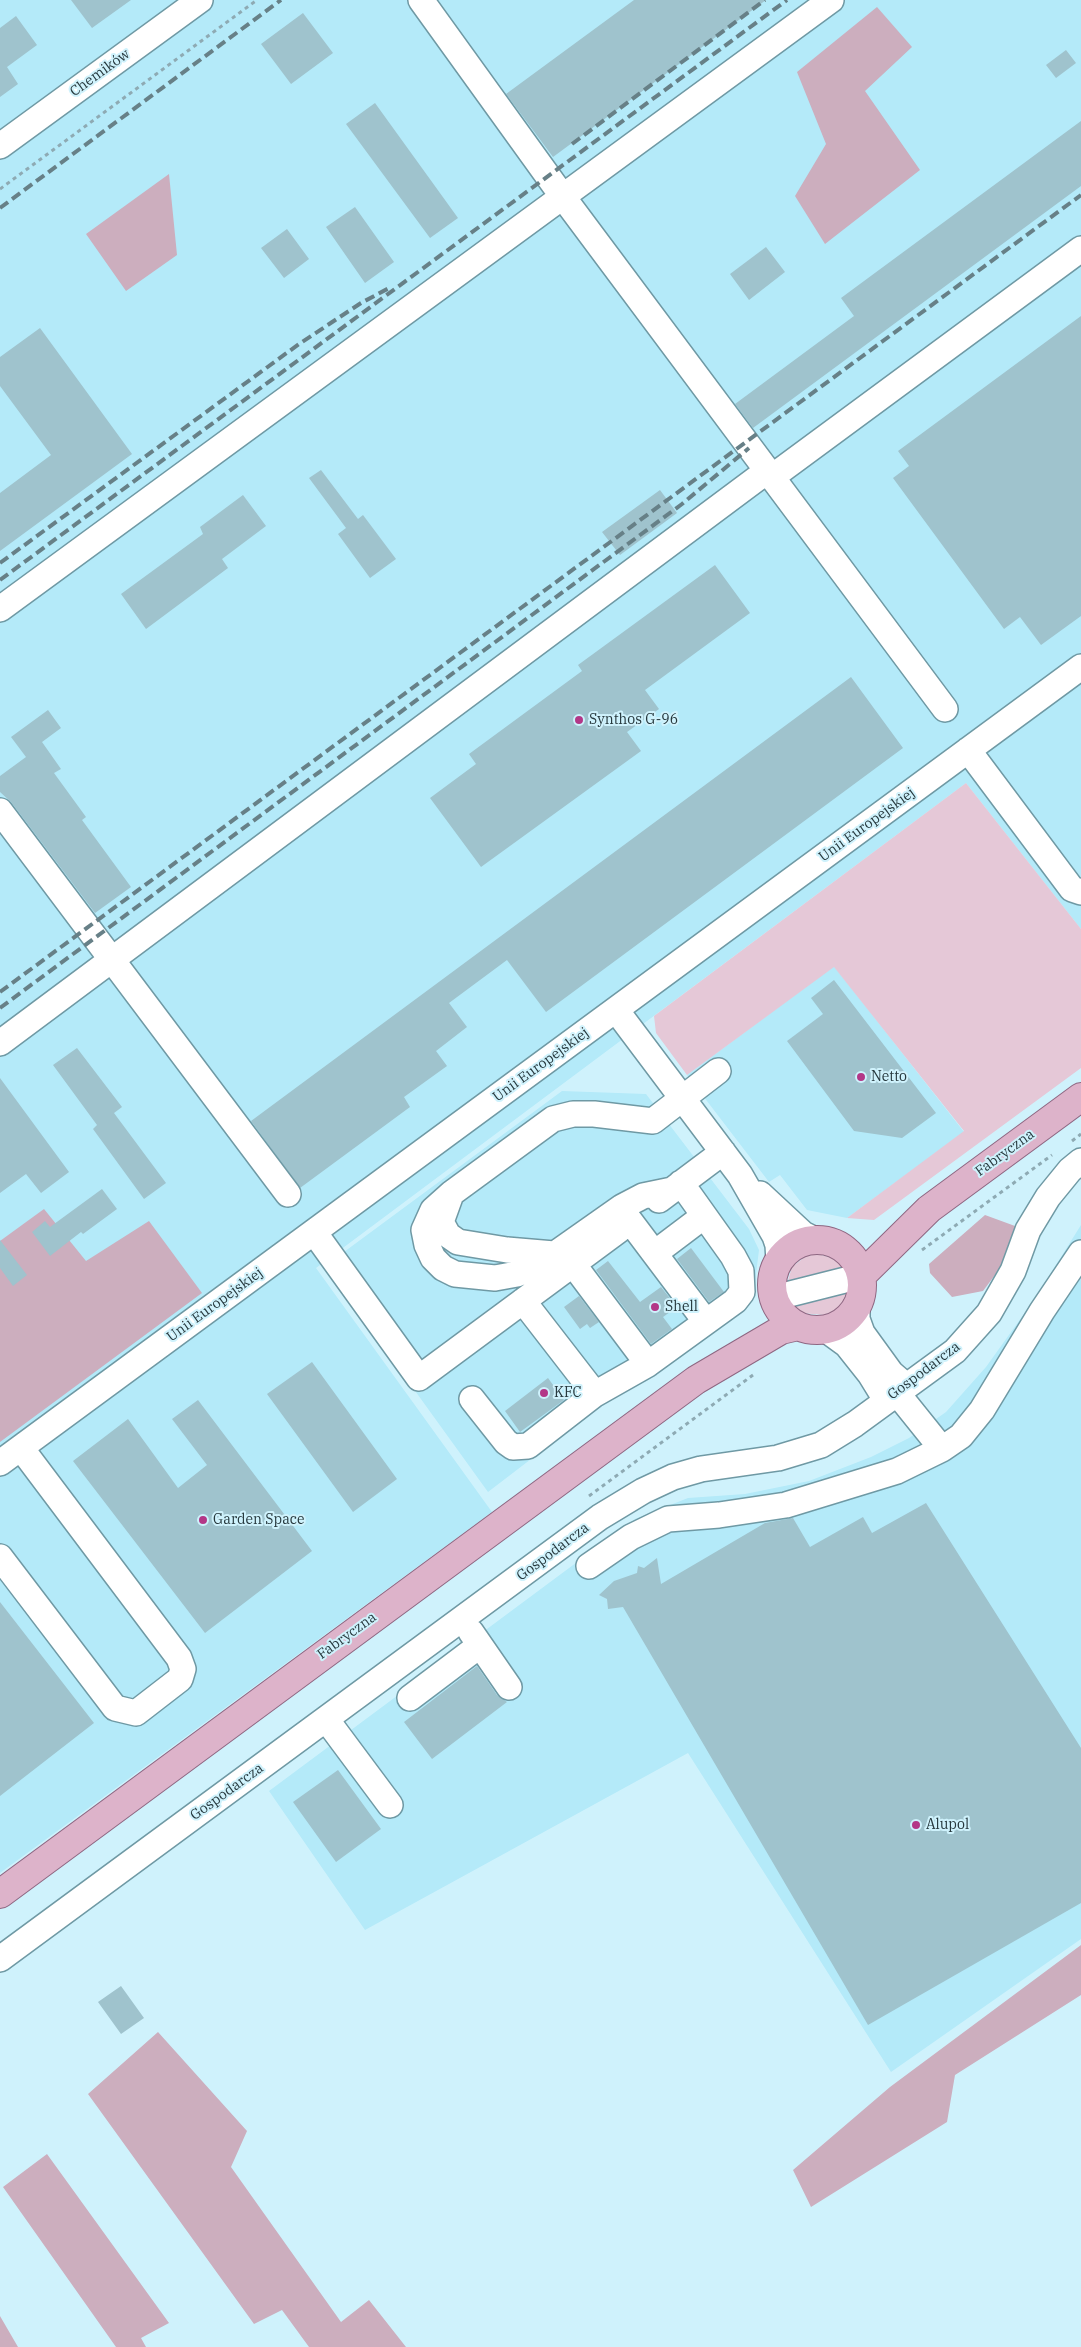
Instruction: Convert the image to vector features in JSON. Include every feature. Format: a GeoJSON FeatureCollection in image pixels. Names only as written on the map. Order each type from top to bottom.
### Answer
{"type":"FeatureCollection","features":[{"type":"Feature","properties":{"kind":"main road","name":"Fabryczna"},"geometry":{"type":"LineString","coordinates":[[844,1250],[865,1242],[929,1208],[1081,1097]]}},
{"type":"Feature","properties":{"kind":"main road","name":"Fabryczna"},"geometry":{"type":"LineString","coordinates":[[861,1276],[929,1208]]}},
{"type":"Feature","properties":{"kind":"main road"},"geometry":{"type":"LineString","coordinates":[[817,1241],[827,1242],[844,1250],[856,1264],[861,1276],[861,1290],[857,1304],[844,1321],[824,1330],[806,1329],[798,1326],[782,1314],[774,1298],[772,1278],[779,1262],[795,1246],[817,1241]]}},
{"type":"Feature","properties":{"kind":"main road","name":"Fabryczna"},"geometry":{"type":"LineString","coordinates":[[0,1894],[696,1380],[754,1327],[774,1298]]}},
{"type":"Feature","properties":{"kind":"main road","name":"Fabryczna"},"geometry":{"type":"LineString","coordinates":[[696,1380],[781,1330],[798,1326]]}},
{"type":"Feature","properties":{"kind":"street","name":"Chemików"},"geometry":{"type":"LineString","coordinates":[[0,146],[200,0]]}},
{"type":"Feature","properties":{"kind":"street"},"geometry":{"type":"LineString","coordinates":[[421,0],[563,197],[945,709]]}},
{"type":"Feature","properties":{"kind":"street"},"geometry":{"type":"LineString","coordinates":[[0,609],[830,0]]}},
{"type":"Feature","properties":{"kind":"street"},"geometry":{"type":"LineString","coordinates":[[0,1043],[769,474],[1081,249]]}},
{"type":"Feature","properties":{"kind":"street","name":"Unii Europejskiej"},"geometry":{"type":"LineString","coordinates":[[0,1464],[1081,667]]}},
{"type":"Feature","properties":{"kind":"street"},"geometry":{"type":"LineString","coordinates":[[968,750],[1072,889],[1081,892]]}},
{"type":"Feature","properties":{"kind":"street"},"geometry":{"type":"LineString","coordinates":[[0,811],[288,1194]]}},
{"type":"Feature","properties":{"kind":"street"},"geometry":{"type":"LineString","coordinates":[[616,1010],[740,1175],[775,1236],[778,1245],[779,1262]]}},
{"type":"Feature","properties":{"kind":"street"},"geometry":{"type":"LineString","coordinates":[[718,1071],[653,1121],[594,1114],[574,1114],[553,1119],[452,1193],[433,1210],[424,1230],[427,1245],[433,1258],[443,1268],[455,1274],[494,1278],[529,1270],[564,1259],[630,1221],[723,1152]]}},
{"type":"Feature","properties":{"kind":"street","name":"Gospodarcza"},"geometry":{"type":"LineString","coordinates":[[0,1959],[600,1517],[643,1491],[673,1477],[701,1468],[778,1458],[821,1444],[855,1424],[955,1351],[989,1313],[1013,1271],[1033,1222],[1048,1197],[1070,1170],[1081,1161]]}},
{"type":"Feature","properties":{"kind":"street"},"geometry":{"type":"LineString","coordinates":[[740,1175],[792,1224],[817,1241]]}},
{"type":"Feature","properties":{"kind":"street"},"geometry":{"type":"LineString","coordinates":[[314,1232],[419,1378],[523,1302],[564,1259],[622,1207],[643,1196],[676,1187]]}},
{"type":"Feature","properties":{"kind":"street"},"geometry":{"type":"LineString","coordinates":[[472,1399],[506,1442],[513,1447],[521,1448],[528,1446],[595,1394],[648,1364],[735,1301],[742,1292],[743,1283],[736,1260],[704,1216],[676,1187]]}},
{"type":"Feature","properties":{"kind":"street"},"geometry":{"type":"LineString","coordinates":[[655,1253],[704,1216]]}},
{"type":"Feature","properties":{"kind":"street"},"geometry":{"type":"LineString","coordinates":[[630,1221],[706,1322]]}},
{"type":"Feature","properties":{"kind":"street"},"geometry":{"type":"LineString","coordinates":[[589,1566],[631,1537],[668,1519],[719,1515],[786,1505],[897,1471],[942,1449],[961,1436],[982,1410],[1042,1311],[1081,1253]]}},
{"type":"Feature","properties":{"kind":"street"},"geometry":{"type":"LineString","coordinates":[[564,1259],[648,1364]]}},
{"type":"Feature","properties":{"kind":"street"},"geometry":{"type":"LineString","coordinates":[[774,1298],[861,1276]]}},
{"type":"Feature","properties":{"kind":"street"},"geometry":{"type":"LineString","coordinates":[[523,1302],[595,1394]]}},
{"type":"Feature","properties":{"kind":"street"},"geometry":{"type":"LineString","coordinates":[[857,1304],[857,1320],[862,1333],[891,1373],[896,1393]]}},
{"type":"Feature","properties":{"kind":"street"},"geometry":{"type":"LineString","coordinates":[[824,1330],[847,1345],[870,1374],[896,1393],[942,1449]]}},
{"type":"Feature","properties":{"kind":"street"},"geometry":{"type":"LineString","coordinates":[[0,1557],[115,1708],[136,1713],[180,1679],[184,1669],[179,1658],[21,1448]]}},
{"type":"Feature","properties":{"kind":"street"},"geometry":{"type":"LineString","coordinates":[[462,1620],[508,1687]]}},
{"type":"Feature","properties":{"kind":"street"},"geometry":{"type":"LineString","coordinates":[[410,1698],[479,1646]]}},
{"type":"Feature","properties":{"kind":"street"},"geometry":{"type":"LineString","coordinates":[[326,1719],[390,1805]]}},
{"type":"Feature","properties":{"kind":"path"},"geometry":{"type":"LineString","coordinates":[[0,190],[257,0]]}},
{"type":"Feature","properties":{"kind":"shaded area"},"geometry":{"type":"Polygon","coordinates":[[[0,0],[1081,0],[1081,929],[966,783],[316,1268],[492,1512],[0,1873],[0,0]]]}},
{"type":"Feature","properties":{"kind":"shaded area"},"geometry":{"type":"Polygon","coordinates":[[[877,7],[912,47],[865,91],[920,170],[825,244],[795,196],[826,144],[797,72],[877,7]]]}},
{"type":"Feature","properties":{"kind":"shaded area"},"geometry":{"type":"Polygon","coordinates":[[[169,174],[177,255],[126,291],[86,234],[169,174]]]}},
{"type":"Feature","properties":{"kind":"shaded area"},"geometry":{"type":"Polygon","coordinates":[[[966,783],[1081,929],[1081,1068],[874,1220],[847,1218],[964,1131],[834,967],[687,1075],[656,1033],[654,1016],[966,783]]]}},
{"type":"Feature","properties":{"kind":"shaded area"},"geometry":{"type":"Polygon","coordinates":[[[834,966],[964,1132],[847,1218],[807,1210],[780,1175],[769,1182],[687,1075],[834,966]]]}},
{"type":"Feature","properties":{"kind":"shaded area"},"geometry":{"type":"Polygon","coordinates":[[[562,1091],[646,1094],[749,1229],[759,1250],[753,1298],[724,1323],[641,1383],[603,1404],[488,1492],[325,1266],[562,1091]]]}},
{"type":"Feature","properties":{"kind":"shaded area"},"geometry":{"type":"Polygon","coordinates":[[[44,1209],[86,1261],[149,1221],[202,1293],[0,1442],[0,1241],[44,1209]]]}},
{"type":"Feature","properties":{"kind":"shaded area"},"geometry":{"type":"Polygon","coordinates":[[[985,1215],[1015,1226],[1013,1251],[983,1291],[952,1297],[930,1273],[929,1264],[985,1215]]]}},
{"type":"Feature","properties":{"kind":"shaded area"},"geometry":{"type":"Polygon","coordinates":[[[1081,1225],[1081,1939],[891,2072],[688,1753],[365,1930],[269,1791],[635,1519],[688,1498],[745,1494],[809,1481],[871,1457],[909,1438],[946,1412],[986,1367],[1034,1300],[1081,1225]]]}},
{"type":"Feature","properties":{"kind":"shaded area"},"geometry":{"type":"Polygon","coordinates":[[[818,1254],[838,1260],[844,1270],[786,1287],[792,1267],[806,1256],[818,1254]]]}},
{"type":"Feature","properties":{"kind":"shaded area"},"geometry":{"type":"Polygon","coordinates":[[[849,1291],[844,1302],[835,1311],[824,1315],[802,1313],[794,1306],[849,1291]]]}},
{"type":"Feature","properties":{"kind":"shaded area"},"geometry":{"type":"Polygon","coordinates":[[[1081,1945],[1081,1995],[955,2075],[947,2122],[811,2207],[793,2170],[890,2087],[1081,1945]]]}},
{"type":"Feature","properties":{"kind":"shaded area"},"geometry":{"type":"Polygon","coordinates":[[[158,2032],[247,2131],[231,2167],[341,2322],[369,2300],[406,2347],[309,2347],[282,2310],[254,2324],[88,2094],[158,2032]]]}},
{"type":"Feature","properties":{"kind":"shaded area"},"geometry":{"type":"Polygon","coordinates":[[[47,2154],[169,2323],[141,2338],[146,2347],[116,2347],[3,2187],[47,2154]]]}},
{"type":"Feature","properties":{"kind":"shaded area"},"geometry":{"type":"Polygon","coordinates":[[[0,2316],[18,2347],[0,2347],[0,2316]]]}},
{"type":"Feature","properties":{"kind":"building"},"geometry":{"type":"Polygon","coordinates":[[[71,0],[131,0],[92,28],[71,0]]]}},
{"type":"Feature","properties":{"kind":"building"},"geometry":{"type":"Polygon","coordinates":[[[634,0],[766,0],[553,157],[506,94],[634,0]]]}},
{"type":"Feature","properties":{"kind":"building"},"geometry":{"type":"Polygon","coordinates":[[[303,13],[333,53],[291,84],[261,44],[303,13]]]}},
{"type":"Feature","properties":{"kind":"building"},"geometry":{"type":"Polygon","coordinates":[[[16,16],[37,45],[7,67],[18,84],[0,97],[0,28],[16,16]]]}},
{"type":"Feature","properties":{"kind":"building"},"geometry":{"type":"Polygon","coordinates":[[[1066,50],[1076,63],[1056,78],[1046,65],[1066,50]]]}},
{"type":"Feature","properties":{"kind":"building"},"geometry":{"type":"Polygon","coordinates":[[[375,103],[458,218],[430,238],[346,124],[375,103]]]}},
{"type":"Feature","properties":{"kind":"building"},"geometry":{"type":"Polygon","coordinates":[[[1081,121],[1081,186],[753,428],[735,404],[854,316],[841,298],[1081,121]]]}},
{"type":"Feature","properties":{"kind":"building"},"geometry":{"type":"Polygon","coordinates":[[[355,207],[394,262],[365,283],[326,227],[355,207]]]}},
{"type":"Feature","properties":{"kind":"building"},"geometry":{"type":"Polygon","coordinates":[[[287,229],[309,259],[284,278],[261,248],[287,229]]]}},
{"type":"Feature","properties":{"kind":"building"},"geometry":{"type":"Polygon","coordinates":[[[766,247],[785,272],[749,300],[730,274],[766,247]]]}},
{"type":"Feature","properties":{"kind":"building"},"geometry":{"type":"Polygon","coordinates":[[[1081,316],[1081,616],[1041,645],[1020,617],[1004,629],[893,478],[909,466],[898,451],[1081,316]]]}},
{"type":"Feature","properties":{"kind":"building"},"geometry":{"type":"Polygon","coordinates":[[[40,328],[132,454],[0,551],[0,493],[51,455],[0,386],[0,357],[40,328]]]}},
{"type":"Feature","properties":{"kind":"building"},"geometry":{"type":"Polygon","coordinates":[[[321,470],[358,519],[363,515],[396,559],[370,578],[338,534],[346,528],[309,478],[321,470]]]}},
{"type":"Feature","properties":{"kind":"building"},"geometry":{"type":"Polygon","coordinates":[[[660,490],[677,513],[620,555],[602,532],[660,490]]]}},
{"type":"Feature","properties":{"kind":"building"},"geometry":{"type":"Polygon","coordinates":[[[243,495],[266,526],[222,559],[228,568],[146,629],[121,594],[203,534],[200,527],[243,495]]]}},
{"type":"Feature","properties":{"kind":"building","name":"Synthos G-96"},"geometry":{"type":"Polygon","coordinates":[[[715,565],[750,613],[645,690],[659,709],[627,732],[641,751],[481,867],[430,798],[476,764],[469,754],[582,671],[578,665],[715,565]]]}},
{"type":"Feature","properties":{"kind":"building"},"geometry":{"type":"Polygon","coordinates":[[[851,677],[903,748],[546,1012],[507,960],[449,1003],[467,1027],[436,1051],[447,1066],[404,1097],[410,1107],[300,1188],[251,1121],[851,677]]]}},
{"type":"Feature","properties":{"kind":"building"},"geometry":{"type":"Polygon","coordinates":[[[48,710],[61,728],[42,742],[61,769],[54,773],[86,817],[82,820],[131,887],[95,913],[11,802],[0,792],[0,776],[26,757],[11,737],[48,710]]]}},
{"type":"Feature","properties":{"kind":"building","name":"Netto"},"geometry":{"type":"Polygon","coordinates":[[[834,980],[936,1113],[902,1138],[854,1131],[787,1041],[823,1014],[811,998],[834,980]]]}},
{"type":"Feature","properties":{"kind":"building"},"geometry":{"type":"Polygon","coordinates":[[[77,1048],[122,1107],[114,1113],[166,1183],[144,1199],[93,1129],[97,1125],[53,1065],[77,1048]]]}},
{"type":"Feature","properties":{"kind":"building"},"geometry":{"type":"Polygon","coordinates":[[[0,1078],[69,1172],[41,1193],[26,1174],[0,1193],[0,1078]]]}},
{"type":"Feature","properties":{"kind":"building"},"geometry":{"type":"Polygon","coordinates":[[[102,1189],[117,1209],[83,1234],[81,1232],[50,1256],[32,1232],[45,1221],[50,1227],[102,1189]]]}},
{"type":"Feature","properties":{"kind":"building"},"geometry":{"type":"Polygon","coordinates":[[[0,1240],[27,1275],[13,1286],[0,1268],[0,1240]]]}},
{"type":"Feature","properties":{"kind":"building"},"geometry":{"type":"Polygon","coordinates":[[[691,1248],[724,1292],[709,1302],[677,1259],[691,1248]]]}},
{"type":"Feature","properties":{"kind":"building"},"geometry":{"type":"Polygon","coordinates":[[[608,1261],[640,1302],[661,1287],[677,1307],[663,1317],[672,1329],[651,1344],[596,1270],[608,1261]]]}},
{"type":"Feature","properties":{"kind":"building"},"geometry":{"type":"Polygon","coordinates":[[[579,1296],[599,1322],[590,1328],[587,1324],[580,1329],[564,1307],[579,1296]]]}},
{"type":"Feature","properties":{"kind":"building"},"geometry":{"type":"Polygon","coordinates":[[[312,1362],[397,1479],[353,1512],[267,1394],[312,1362]]]}},
{"type":"Feature","properties":{"kind":"building","name":"KFC"},"geometry":{"type":"Polygon","coordinates":[[[548,1378],[564,1400],[520,1432],[505,1411],[548,1378]]]}},
{"type":"Feature","properties":{"kind":"building","name":"Garden Space"},"geometry":{"type":"Polygon","coordinates":[[[198,1400],[312,1551],[205,1633],[73,1461],[128,1419],[178,1488],[207,1465],[172,1419],[198,1400]]]}},
{"type":"Feature","properties":{"kind":"building","name":"Alupol"},"geometry":{"type":"Polygon","coordinates":[[[926,1503],[1081,1748],[1081,1903],[868,2025],[623,1607],[608,1609],[607,1599],[599,1595],[614,1581],[637,1573],[638,1566],[644,1568],[657,1558],[661,1584],[765,1523],[793,1518],[810,1547],[863,1517],[872,1533],[926,1503]]]}},
{"type":"Feature","properties":{"kind":"building"},"geometry":{"type":"Polygon","coordinates":[[[0,1602],[94,1723],[0,1796],[0,1602]]]}},
{"type":"Feature","properties":{"kind":"building"},"geometry":{"type":"Polygon","coordinates":[[[477,1666],[497,1695],[507,1702],[432,1759],[404,1722],[477,1666]]]}},
{"type":"Feature","properties":{"kind":"building"},"geometry":{"type":"Polygon","coordinates":[[[338,1770],[381,1829],[336,1862],[293,1802],[338,1770]]]}},
{"type":"Feature","properties":{"kind":"building"},"geometry":{"type":"Polygon","coordinates":[[[121,1986],[144,2018],[121,2034],[98,2002],[121,1986]]]}},
{"type":"Feature","properties":{"kind":"railway"},"geometry":{"type":"LineString","coordinates":[[0,208],[281,0]]}},
{"type":"Feature","properties":{"kind":"railway"},"geometry":{"type":"LineString","coordinates":[[572,144],[765,0]]}},
{"type":"Feature","properties":{"kind":"railway"},"geometry":{"type":"LineString","coordinates":[[0,580],[787,0]]}},
{"type":"Feature","properties":{"kind":"railway"},"geometry":{"type":"LineString","coordinates":[[0,992],[1081,195]]}},
{"type":"Feature","properties":{"kind":"railway"},"geometry":{"type":"LineString","coordinates":[[0,563],[299,344],[361,303],[391,287]]}},
{"type":"Feature","properties":{"kind":"railway"},"geometry":{"type":"LineString","coordinates":[[0,1008],[682,504],[749,448]]}},
{"type":"Feature","properties":{"kind":"place","name":"Synthos G-96"},"geometry":{"type":"Point","coordinates":[579,720]}},
{"type":"Feature","properties":{"kind":"place","name":"Netto"},"geometry":{"type":"Point","coordinates":[861,1077]}},
{"type":"Feature","properties":{"kind":"place","name":"Shell"},"geometry":{"type":"Point","coordinates":[655,1307]}},
{"type":"Feature","properties":{"kind":"place","name":"KFC"},"geometry":{"type":"Point","coordinates":[544,1393]}},
{"type":"Feature","properties":{"kind":"place","name":"Garden Space"},"geometry":{"type":"Point","coordinates":[203,1520]}},
{"type":"Feature","properties":{"kind":"place","name":"Alupol"},"geometry":{"type":"Point","coordinates":[916,1825]}}]}
